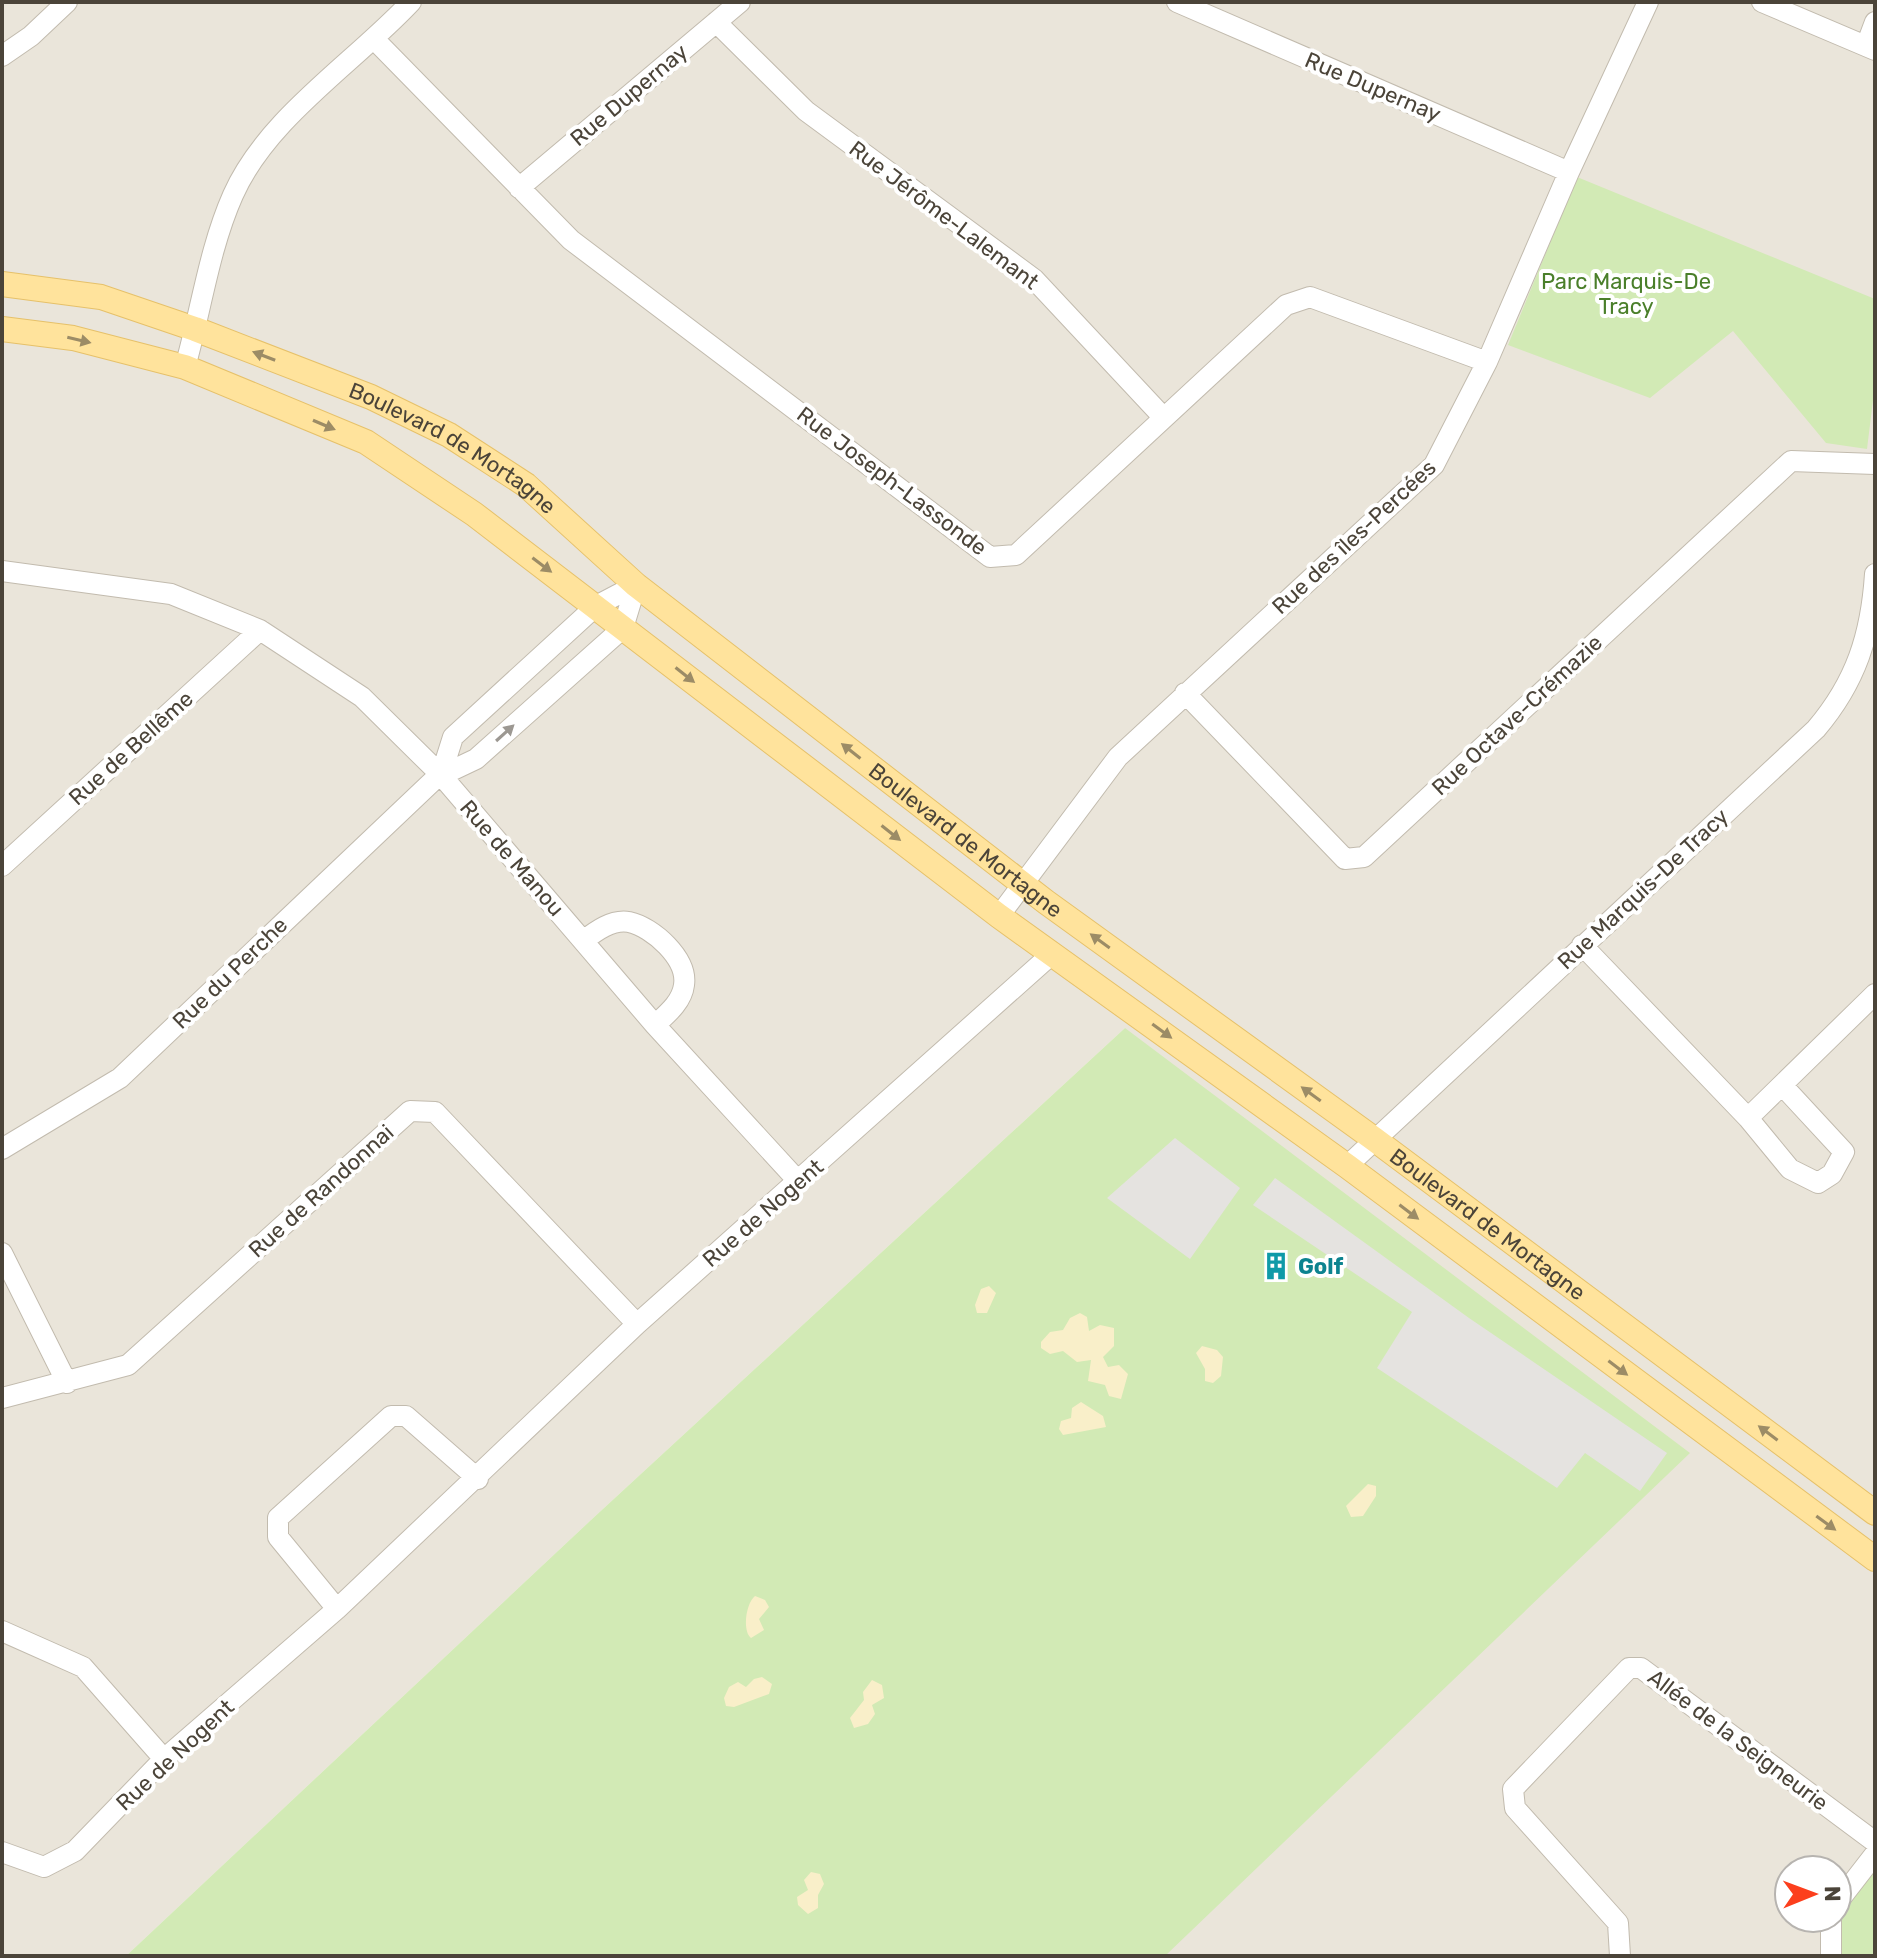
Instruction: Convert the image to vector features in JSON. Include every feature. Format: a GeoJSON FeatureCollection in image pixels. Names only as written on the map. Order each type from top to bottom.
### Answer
{"type":"FeatureCollection","features":[{"type":"Feature","properties":{"kind":"main road","name":"Boulevard de Mortagne"},"geometry":{"type":"LineString","coordinates":[[2,284],[101,297],[195,329],[371,397],[449,435],[526,485],[636,585],[1024,884],[1374,1139],[1875,1513]]}},
{"type":"Feature","properties":{"kind":"main road","name":"Boulevard de Mortagne"},"geometry":{"type":"LineString","coordinates":[[2,329],[73,338],[185,367],[366,442],[474,514],[999,916],[1347,1166],[1875,1559]]}},
{"type":"Feature","properties":{"kind":"street"},"geometry":{"type":"LineString","coordinates":[[2,56],[31,36],[67,2]]}},
{"type":"Feature","properties":{"kind":"street"},"geometry":{"type":"LineString","coordinates":[[185,367],[233,194],[275,130],[375,40],[411,2]]}},
{"type":"Feature","properties":{"kind":"street","name":"Rue Dupernay"},"geometry":{"type":"LineString","coordinates":[[519,188],[740,2]]}},
{"type":"Feature","properties":{"kind":"street","name":"Rue Dupernay"},"geometry":{"type":"LineString","coordinates":[[1177,2],[1569,172]]}},
{"type":"Feature","properties":{"kind":"street","name":"Rue des îles-Percées"},"geometry":{"type":"LineString","coordinates":[[999,916],[1118,757],[1434,465],[1487,362],[1569,172],[1648,2]]}},
{"type":"Feature","properties":{"kind":"street"},"geometry":{"type":"LineString","coordinates":[[1762,2],[1870,48],[1875,22]]}},
{"type":"Feature","properties":{"kind":"street","name":"Rue Jérôme-Lalemant"},"geometry":{"type":"LineString","coordinates":[[716,22],[806,111],[1034,279],[1163,417]]}},
{"type":"Feature","properties":{"kind":"street","name":"Rue Joseph-Lassonde"},"geometry":{"type":"LineString","coordinates":[[375,40],[571,240],[990,557],[1016,555],[1286,305],[1310,297],[1487,362]]}},
{"type":"Feature","properties":{"kind":"street","name":"Rue Octave-Crémazie"},"geometry":{"type":"LineString","coordinates":[[1185,693],[1345,859],[1364,857],[1791,461],[1875,464]]}},
{"type":"Feature","properties":{"kind":"street","name":"Rue de Manou"},"geometry":{"type":"LineString","coordinates":[[2,571],[171,594],[260,630],[362,697],[441,775],[655,1025],[799,1182]]}},
{"type":"Feature","properties":{"kind":"street","name":"Rue Marquis-De Tracy"},"geometry":{"type":"LineString","coordinates":[[1347,1166],[1816,729],[1841,700],[1858,666],[1875,589],[1875,574]]}},
{"type":"Feature","properties":{"kind":"street"},"geometry":{"type":"LineString","coordinates":[[623,628],[636,585]]}},
{"type":"Feature","properties":{"kind":"street","name":"Rue du Perche"},"geometry":{"type":"LineString","coordinates":[[441,775],[453,737],[596,606],[636,585]]}},
{"type":"Feature","properties":{"kind":"street","name":"Rue du Perche"},"geometry":{"type":"LineString","coordinates":[[2,1149],[120,1078],[441,775],[476,759],[623,628]]}},
{"type":"Feature","properties":{"kind":"street","name":"Rue de Bellême"},"geometry":{"type":"LineString","coordinates":[[2,866],[260,630]]}},
{"type":"Feature","properties":{"kind":"street"},"geometry":{"type":"LineString","coordinates":[[583,941],[603,926],[628,922],[654,934],[678,959],[685,983],[676,1005],[655,1025]]}},
{"type":"Feature","properties":{"kind":"street"},"geometry":{"type":"LineString","coordinates":[[1582,945],[1748,1118],[1790,1169],[1818,1183],[1832,1174],[1844,1152],[1782,1085]]}},
{"type":"Feature","properties":{"kind":"street","name":"Rue de Nogent"},"geometry":{"type":"LineString","coordinates":[[2,1852],[44,1867],[75,1851],[164,1759],[337,1609],[478,1479],[637,1324],[1053,953]]}},
{"type":"Feature","properties":{"kind":"street"},"geometry":{"type":"LineString","coordinates":[[1748,1118],[1875,994]]}},
{"type":"Feature","properties":{"kind":"street","name":"Rue de Randonnai"},"geometry":{"type":"LineString","coordinates":[[2,1398],[128,1365],[410,1111],[435,1112],[637,1324]]}},
{"type":"Feature","properties":{"kind":"street"},"geometry":{"type":"LineString","coordinates":[[2,1253],[67,1383]]}},
{"type":"Feature","properties":{"kind":"street"},"geometry":{"type":"LineString","coordinates":[[337,1609],[278,1537],[278,1518],[391,1416],[406,1416],[478,1479]]}},
{"type":"Feature","properties":{"kind":"street"},"geometry":{"type":"LineString","coordinates":[[2,1631],[83,1667],[164,1759]]}},
{"type":"Feature","properties":{"kind":"street","name":"Allée de la Seigneurie"},"geometry":{"type":"LineString","coordinates":[[1620,1956],[1618,1923],[1515,1808],[1513,1789],[1629,1668],[1641,1668],[1875,1842]]}},
{"type":"Feature","properties":{"kind":"street"},"geometry":{"type":"LineString","coordinates":[[1853,1882],[1875,1854]]}},
{"type":"Feature","properties":{"kind":"street"},"geometry":{"type":"LineString","coordinates":[[1831,1934],[1831,1956]]}},
{"type":"Feature","properties":{"kind":"shaded area"},"geometry":{"type":"Polygon","coordinates":[[[2,2],[1875,2],[1875,1956],[1159,1956],[1125,1028],[591,1520],[126,1956],[2,1956],[2,2]]]}},
{"type":"Feature","properties":{"kind":"shaded area"},"geometry":{"type":"Polygon","coordinates":[[[1175,1138],[1240,1188],[1190,1259],[1107,1198],[1175,1138]]]}},
{"type":"Feature","properties":{"kind":"shaded area"},"geometry":{"type":"Polygon","coordinates":[[[1275,1178],[1469,1318],[1667,1453],[1640,1491],[1585,1453],[1557,1488],[1377,1368],[1412,1312],[1253,1205],[1275,1178]]]}},
{"type":"Feature","properties":{"kind":"green space","name":"Parc Marquis-De Tracy"},"geometry":{"type":"Polygon","coordinates":[[[1577,177],[1875,299],[1875,384],[1867,449],[1826,443],[1733,331],[1650,398],[1508,345],[1577,177]]]}},
{"type":"Feature","properties":{"kind":"green space"},"geometry":{"type":"Polygon","coordinates":[[[1125,1028],[1690,1453],[1165,1956],[126,1956],[591,1520],[1125,1028]]]}},
{"type":"Feature","properties":{"kind":"green space"},"geometry":{"type":"Polygon","coordinates":[[[1875,1861],[1875,1956],[1841,1956],[1839,1934],[1853,1934],[1853,1891],[1875,1861]]]}},
{"type":"Feature","properties":{"kind":"sand"},"geometry":{"type":"Polygon","coordinates":[[[989,1286],[996,1293],[987,1313],[977,1313],[975,1305],[981,1289],[989,1286]]]}},
{"type":"Feature","properties":{"kind":"sand"},"geometry":{"type":"Polygon","coordinates":[[[1080,1313],[1087,1317],[1089,1331],[1100,1325],[1114,1328],[1114,1346],[1103,1357],[1108,1367],[1119,1365],[1128,1374],[1121,1399],[1109,1396],[1105,1385],[1088,1381],[1091,1360],[1077,1362],[1063,1351],[1050,1354],[1041,1348],[1041,1342],[1050,1332],[1063,1330],[1070,1318],[1080,1313]]]}},
{"type":"Feature","properties":{"kind":"sand"},"geometry":{"type":"Polygon","coordinates":[[[1202,1346],[1217,1350],[1223,1357],[1221,1376],[1213,1383],[1205,1381],[1205,1369],[1196,1353],[1202,1346]]]}},
{"type":"Feature","properties":{"kind":"sand"},"geometry":{"type":"Polygon","coordinates":[[[1081,1402],[1103,1416],[1106,1427],[1063,1435],[1059,1429],[1061,1421],[1071,1418],[1072,1408],[1081,1402]]]}},
{"type":"Feature","properties":{"kind":"sand"},"geometry":{"type":"Polygon","coordinates":[[[1368,1484],[1376,1486],[1376,1496],[1363,1516],[1351,1517],[1346,1506],[1368,1484]]]}},
{"type":"Feature","properties":{"kind":"sand"},"geometry":{"type":"Polygon","coordinates":[[[755,1596],[765,1600],[769,1607],[759,1619],[764,1630],[751,1638],[746,1617],[755,1596]]]}},
{"type":"Feature","properties":{"kind":"sand"},"geometry":{"type":"Polygon","coordinates":[[[762,1677],[772,1684],[769,1694],[734,1707],[726,1706],[724,1698],[729,1687],[738,1682],[746,1687],[754,1679],[762,1677]]]}},
{"type":"Feature","properties":{"kind":"sand"},"geometry":{"type":"Polygon","coordinates":[[[872,1680],[882,1685],[884,1698],[872,1705],[875,1714],[868,1724],[854,1728],[850,1718],[864,1700],[863,1692],[872,1680]]]}},
{"type":"Feature","properties":{"kind":"sand"},"geometry":{"type":"Polygon","coordinates":[[[811,1872],[820,1874],[824,1884],[818,1895],[818,1908],[808,1914],[798,1905],[797,1897],[808,1890],[804,1880],[811,1872]]]}},
{"type":"Feature","properties":{"kind":"place","name":"Golf"},"geometry":{"type":"Point","coordinates":[1276,1266]}}]}
